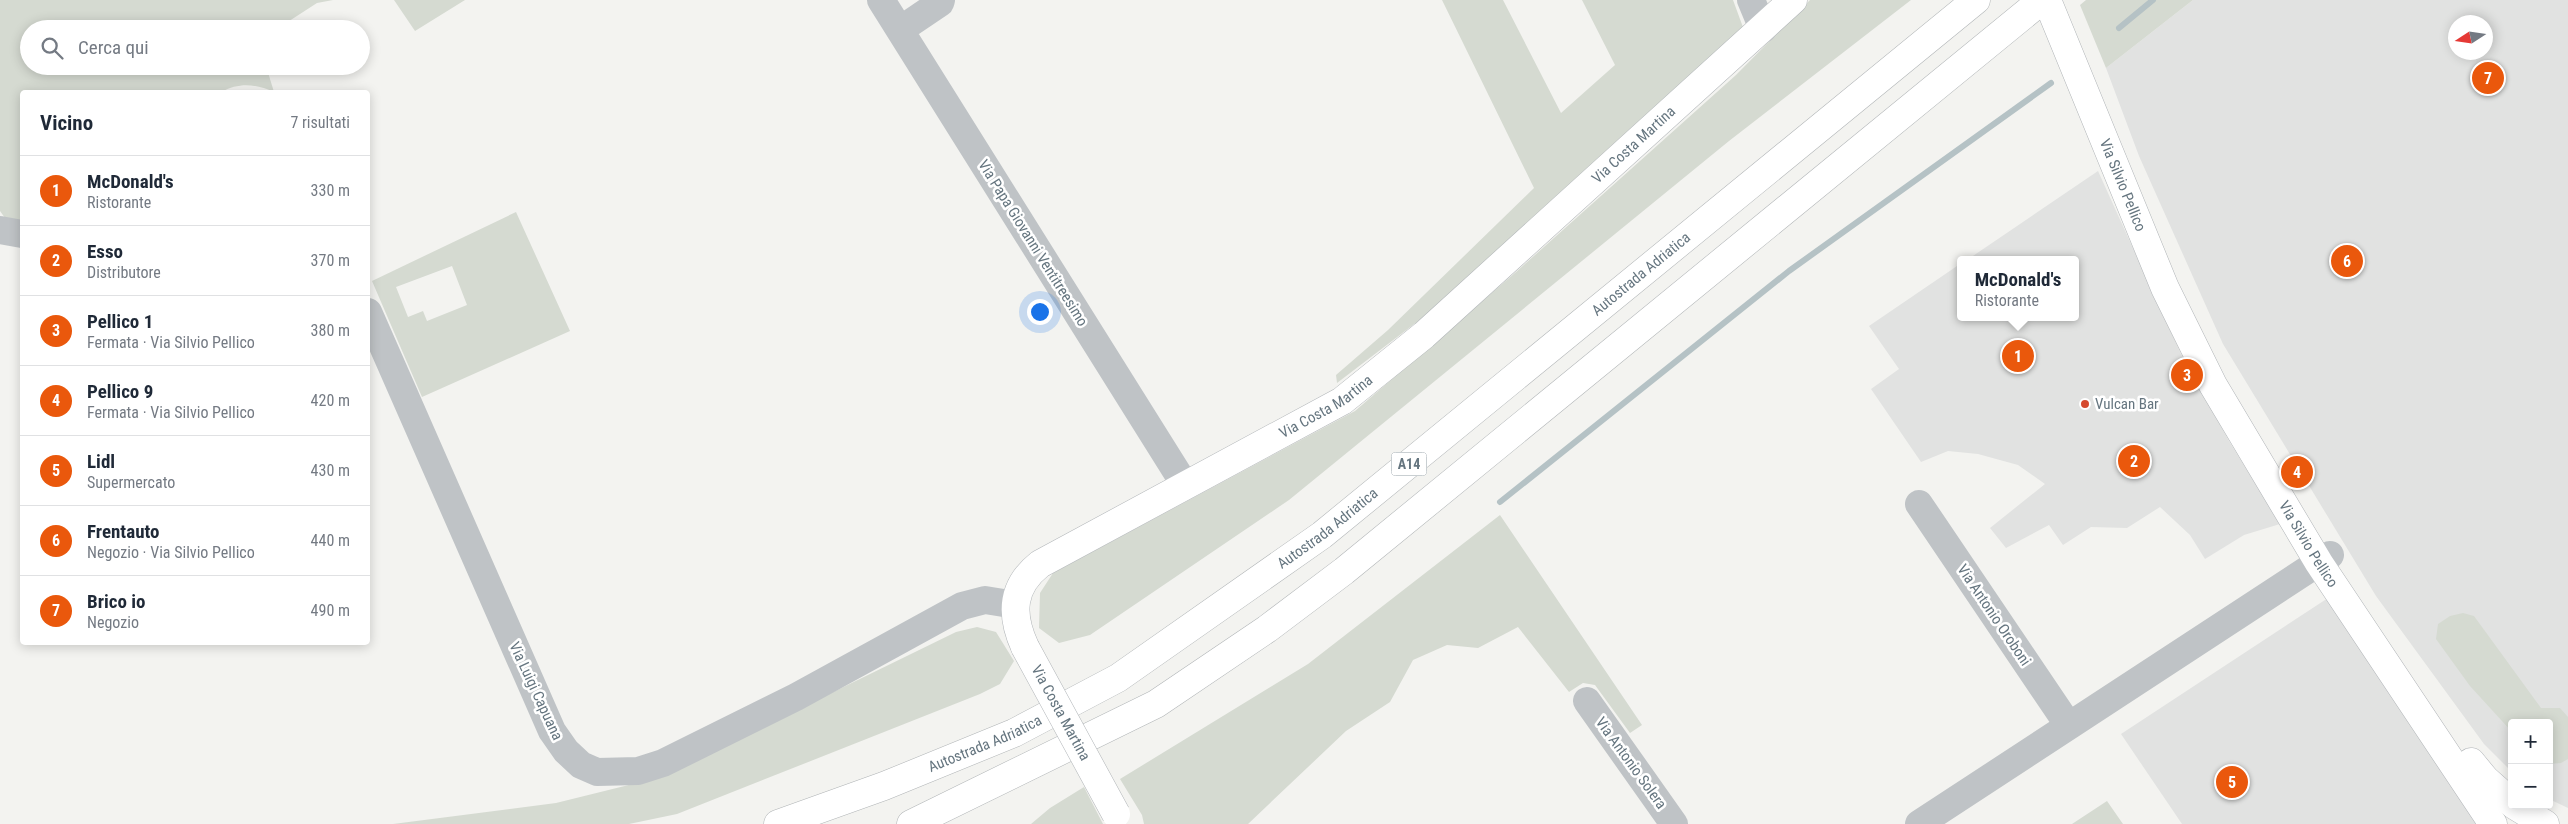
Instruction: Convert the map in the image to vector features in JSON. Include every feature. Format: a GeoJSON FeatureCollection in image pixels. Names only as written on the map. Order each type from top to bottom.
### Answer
{"type":"FeatureCollection","features":[{"type":"Feature","properties":{"kind":"main road","name":"Via Costa Martina"},"geometry":{"type":"LineString","coordinates":[[1118,819],[1025,647],[1016,621],[1018,591],[1023,580],[1040,564],[1342,401],[1424,335],[1793,0]]}},
{"type":"Feature","properties":{"kind":"main road","name":"Autostrada Adriatica"},"geometry":{"type":"LineString","coordinates":[[778,824],[884,786],[1014,733],[1118,678],[1216,612],[1322,535],[1976,0]]}},
{"type":"Feature","properties":{"kind":"main road","name":"A14"},"geometry":{"type":"LineString","coordinates":[[911,824],[1156,704],[1267,629],[1351,565],[2042,0]]}},
{"type":"Feature","properties":{"kind":"main road","name":"Via Silvio Pellico"},"geometry":{"type":"LineString","coordinates":[[2047,0],[2176,312],[2213,385],[2493,824]]}},
{"type":"Feature","properties":{"kind":"main road","name":"Via Silvio Pellico"},"geometry":{"type":"LineString","coordinates":[[2063,0],[2188,307],[2224,379],[2324,559],[2466,755],[2485,779],[2508,800]]}},
{"type":"Feature","properties":{"kind":"main road","name":"Via Silvio Pellico"},"geometry":{"type":"LineString","coordinates":[[2521,809],[2546,824]]}},
{"type":"Feature","properties":{"kind":"street","name":"Via Papa Giovanni Ventitreesimo"},"geometry":{"type":"LineString","coordinates":[[881,0],[1184,486]]}},
{"type":"Feature","properties":{"kind":"street"},"geometry":{"type":"LineString","coordinates":[[900,30],[940,3],[940,0]]}},
{"type":"Feature","properties":{"kind":"street"},"geometry":{"type":"LineString","coordinates":[[1750,0],[1763,29]]}},
{"type":"Feature","properties":{"kind":"street","name":"Via Luigi Capuana"},"geometry":{"type":"LineString","coordinates":[[370,317],[552,731],[566,752],[581,764],[597,772],[638,771],[663,763],[796,697],[962,606],[985,600],[1016,605]]}},
{"type":"Feature","properties":{"kind":"street","name":"Via Antonio Oroboni"},"geometry":{"type":"LineString","coordinates":[[1919,504],[2069,726]]}},
{"type":"Feature","properties":{"kind":"street"},"geometry":{"type":"LineString","coordinates":[[1919,824],[2324,559]]}},
{"type":"Feature","properties":{"kind":"street","name":"Via Antonio Solera"},"geometry":{"type":"LineString","coordinates":[[1587,701],[1674,824]]}},
{"type":"Feature","properties":{"kind":"shaded area"},"geometry":{"type":"Polygon","coordinates":[[[0,0],[333,0],[317,3],[291,20],[20,20],[20,75],[269,75],[273,90],[241,85],[226,90],[20,90],[20,221],[5,218],[0,211],[0,0]]]}},
{"type":"Feature","properties":{"kind":"shaded area"},"geometry":{"type":"Polygon","coordinates":[[[394,0],[465,0],[415,31],[394,0]]]}},
{"type":"Feature","properties":{"kind":"shaded area"},"geometry":{"type":"Polygon","coordinates":[[[1442,0],[1503,0],[1561,113],[1615,65],[1582,0],[1733,0],[1744,30],[1443,302],[1337,383],[1336,375],[1388,330],[1534,188],[1442,0]]]}},
{"type":"Feature","properties":{"kind":"shaded area"},"geometry":{"type":"Polygon","coordinates":[[[1810,0],[1911,0],[1729,141],[1289,500],[1090,635],[1059,643],[1039,628],[1040,593],[1053,573],[1355,411],[1516,272],[1736,75],[1810,0]]]}},
{"type":"Feature","properties":{"kind":"shaded area"},"geometry":{"type":"Polygon","coordinates":[[[2086,0],[2193,0],[2106,68],[2080,5],[2086,0]]]}},
{"type":"Feature","properties":{"kind":"shaded area"},"geometry":{"type":"Polygon","coordinates":[[[2193,0],[2568,0],[2568,808],[2553,801],[2553,719],[2508,719],[2508,768],[2484,744],[2376,596],[2223,344],[2139,156],[2106,68],[2193,0]]]}},
{"type":"Feature","properties":{"kind":"shaded area"},"geometry":{"type":"Polygon","coordinates":[[[2098,171],[2181,354],[2229,441],[2280,524],[2244,535],[2205,559],[2190,535],[2160,507],[2127,528],[2091,527],[2063,545],[2049,525],[2006,548],[1990,528],[2045,484],[2018,465],[1978,454],[1948,451],[1921,462],[1871,389],[1899,369],[1869,326],[1957,266],[1957,321],[2079,321],[2079,256],[1973,256],[2098,171]]]}},
{"type":"Feature","properties":{"kind":"shaded area"},"geometry":{"type":"Polygon","coordinates":[[[516,212],[570,331],[422,397],[372,281],[516,212]],[[452,266],[396,287],[408,317],[423,311],[427,321],[467,305],[452,266]]]}},
{"type":"Feature","properties":{"kind":"shaded area"},"geometry":{"type":"Polygon","coordinates":[[[1500,515],[1642,725],[1630,733],[1595,685],[1583,683],[1569,692],[1518,627],[1478,648],[1447,645],[1413,660],[1390,702],[1346,731],[1248,824],[1144,824],[1142,815],[1120,779],[1308,664],[1500,515]]]}},
{"type":"Feature","properties":{"kind":"shaded area"},"geometry":{"type":"Polygon","coordinates":[[[2328,598],[2479,824],[2182,824],[2121,734],[2328,598]]]}},
{"type":"Feature","properties":{"kind":"shaded area"},"geometry":{"type":"Polygon","coordinates":[[[2463,613],[2474,616],[2541,708],[2560,708],[2568,717],[2568,759],[2561,763],[2553,764],[2553,719],[2508,719],[2508,728],[2470,686],[2436,639],[2438,624],[2450,616],[2463,613]]]}},
{"type":"Feature","properties":{"kind":"shaded area"},"geometry":{"type":"Polygon","coordinates":[[[977,627],[996,632],[1014,661],[1000,684],[980,694],[677,814],[629,824],[393,824],[556,803],[657,778],[956,632],[977,627]]]}},
{"type":"Feature","properties":{"kind":"shaded area"},"geometry":{"type":"Polygon","coordinates":[[[1084,787],[1103,824],[1031,824],[1050,808],[1084,787]]]}},
{"type":"Feature","properties":{"kind":"shaded area"},"geometry":{"type":"Polygon","coordinates":[[[2107,801],[2123,824],[2072,824],[2107,801]]]}},
{"type":"Feature","properties":{"kind":"waterway"},"geometry":{"type":"LineString","coordinates":[[2119,28],[2153,0]]}},
{"type":"Feature","properties":{"kind":"waterway"},"geometry":{"type":"LineString","coordinates":[[1500,502],[1789,271],[2051,83]]}},
{"type":"Feature","properties":{"kind":"place","name":"Brico io"},"geometry":{"type":"Point","coordinates":[2488,78]}},
{"type":"Feature","properties":{"kind":"place","name":"Frentauto"},"geometry":{"type":"Point","coordinates":[2347,261]}},
{"type":"Feature","properties":{"kind":"place","name":"McDonald's"},"geometry":{"type":"Point","coordinates":[2018,356]}},
{"type":"Feature","properties":{"kind":"place","name":"Pellico 1"},"geometry":{"type":"Point","coordinates":[2187,375]}},
{"type":"Feature","properties":{"kind":"place","name":"Vulcan Bar"},"geometry":{"type":"Point","coordinates":[2085,404]}},
{"type":"Feature","properties":{"kind":"place","name":"Esso"},"geometry":{"type":"Point","coordinates":[2134,461]}},
{"type":"Feature","properties":{"kind":"place","name":"Pellico 9"},"geometry":{"type":"Point","coordinates":[2297,472]}},
{"type":"Feature","properties":{"kind":"place","name":"Lidl"},"geometry":{"type":"Point","coordinates":[2232,782]}}]}
